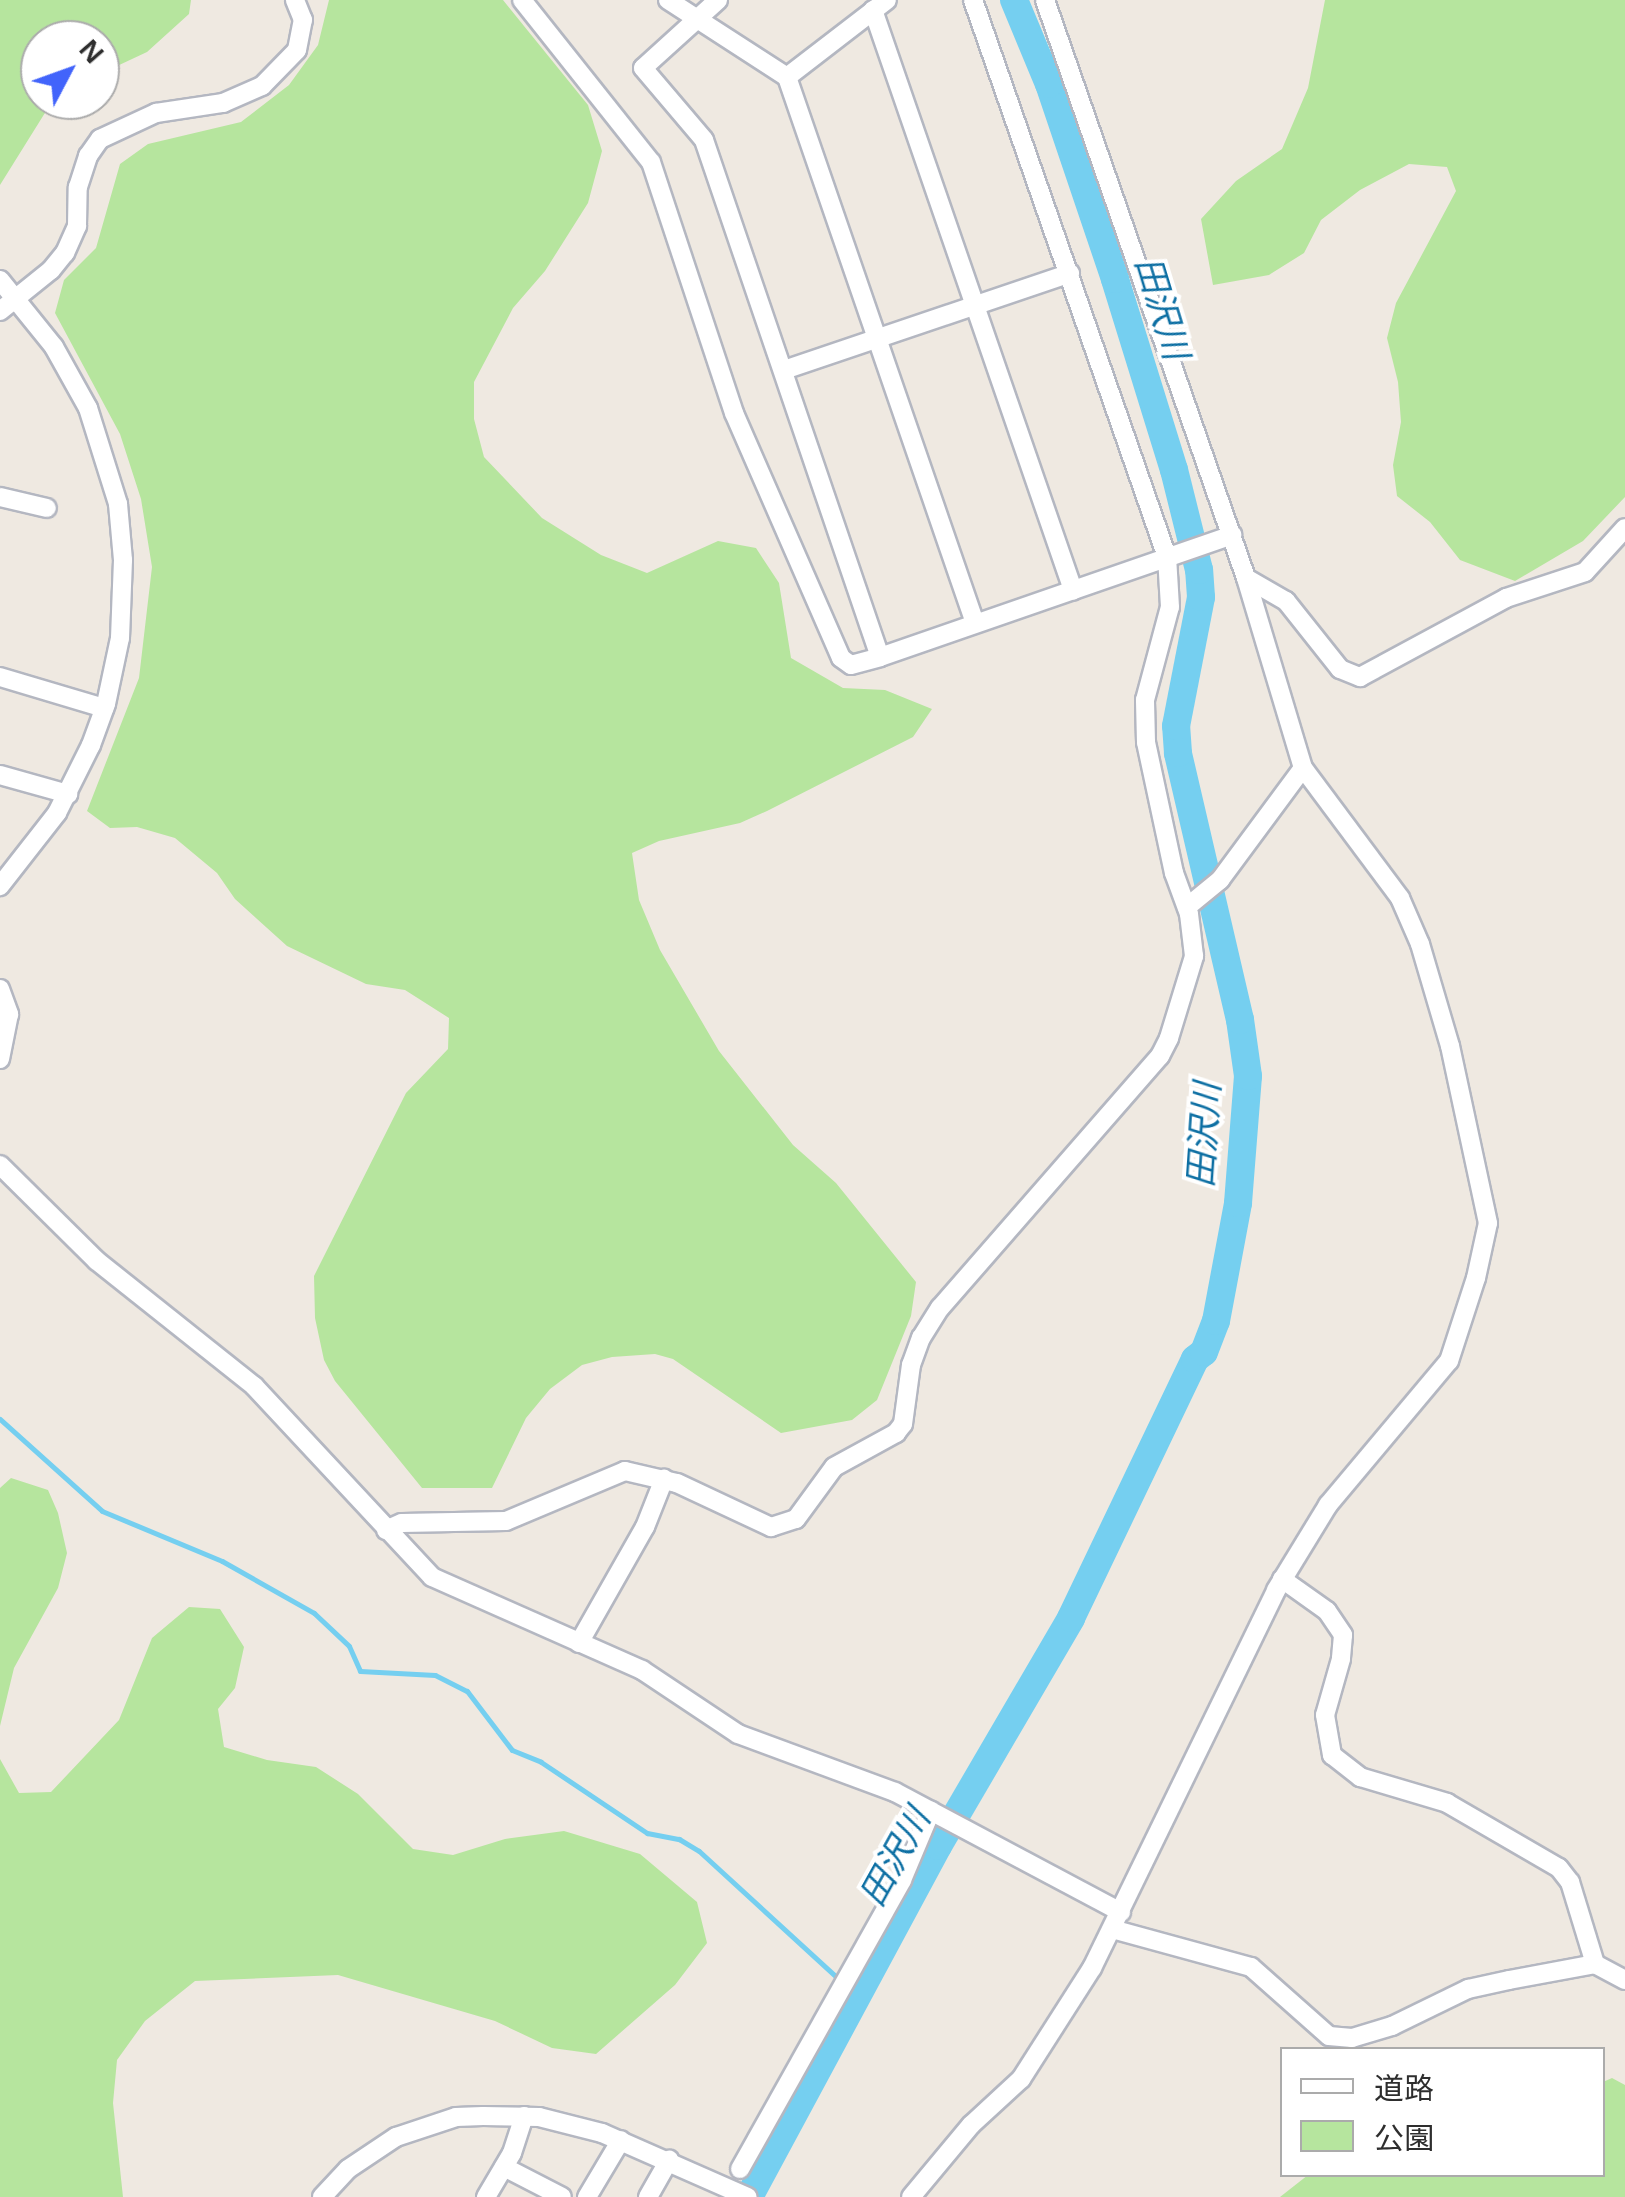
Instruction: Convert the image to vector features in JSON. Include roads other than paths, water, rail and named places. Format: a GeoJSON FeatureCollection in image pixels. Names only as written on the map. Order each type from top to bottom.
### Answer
{"type":"FeatureCollection","features":[{"type":"Feature","properties":{"kind":"street"},"geometry":{"type":"LineString","coordinates":[[0,311],[17,300],[65,253],[77,226],[78,187],[88,156],[100,139],[156,112],[223,103],[262,86],[297,50],[302,20],[295,0]]}},
{"type":"Feature","properties":{"kind":"street"},"geometry":{"type":"LineString","coordinates":[[522,0],[650,162],[734,413],[841,658],[852,665],[880,657],[1232,536]]}},
{"type":"Feature","properties":{"kind":"street"},"geometry":{"type":"LineString","coordinates":[[668,0],[787,77],[975,622]]}},
{"type":"Feature","properties":{"kind":"street"},"geometry":{"type":"LineString","coordinates":[[718,0],[642,68],[704,140],[880,657]]}},
{"type":"Feature","properties":{"kind":"street"},"geometry":{"type":"LineString","coordinates":[[386,1530],[402,1523],[506,1521],[625,1471],[664,1479],[771,1527],[796,1519],[834,1468],[896,1433],[903,1424],[916,1352],[940,1308],[1160,1056],[1178,1012],[1194,956],[1193,904],[1174,872],[1146,742],[1145,700],[1170,607],[1167,557],[974,0]]}},
{"type":"Feature","properties":{"kind":"street"},"geometry":{"type":"LineString","coordinates":[[911,2197],[972,2125],[1021,2079],[1121,1912],[1282,1579],[1328,1505],[1449,1361],[1476,1278],[1488,1223],[1450,1046],[1420,944],[1400,898],[1303,768],[1232,536],[1044,0]]}},
{"type":"Feature","properties":{"kind":"street"},"geometry":{"type":"LineString","coordinates":[[787,77],[880,5],[973,307],[1072,590]]}},
{"type":"Feature","properties":{"kind":"street"},"geometry":{"type":"LineString","coordinates":[[784,370],[1070,272]]}},
{"type":"Feature","properties":{"kind":"street"},"geometry":{"type":"LineString","coordinates":[[0,280],[54,347],[88,408],[118,504],[123,598],[120,638],[104,708],[68,794],[0,886]]}},
{"type":"Feature","properties":{"kind":"street"},"geometry":{"type":"LineString","coordinates":[[0,497],[47,508]]}},
{"type":"Feature","properties":{"kind":"street"},"geometry":{"type":"LineString","coordinates":[[1246,578],[1286,600],[1332,660],[1360,677],[1506,598],[1586,572],[1625,528]]}},
{"type":"Feature","properties":{"kind":"street"},"geometry":{"type":"LineString","coordinates":[[0,677],[104,708]]}},
{"type":"Feature","properties":{"kind":"street"},"geometry":{"type":"LineString","coordinates":[[1193,904],[1220,880],[1303,768]]}},
{"type":"Feature","properties":{"kind":"street"},"geometry":{"type":"LineString","coordinates":[[0,775],[68,794]]}},
{"type":"Feature","properties":{"kind":"street"},"geometry":{"type":"LineString","coordinates":[[0,989],[9,1014],[0,1058]]}},
{"type":"Feature","properties":{"kind":"street"},"geometry":{"type":"LineString","coordinates":[[0,1165],[4,1174],[96,1261],[254,1386],[432,1576],[642,1670],[738,1734],[895,1792],[1121,1912]]}},
{"type":"Feature","properties":{"kind":"street"},"geometry":{"type":"LineString","coordinates":[[579,1643],[645,1528],[664,1479]]}},
{"type":"Feature","properties":{"kind":"street"},"geometry":{"type":"LineString","coordinates":[[1282,1579],[1328,1611],[1343,1634],[1341,1659],[1325,1715],[1332,1755],[1360,1777],[1447,1803],[1559,1868],[1570,1882],[1595,1964]]}},
{"type":"Feature","properties":{"kind":"street"},"geometry":{"type":"LineString","coordinates":[[740,2169],[902,1880],[931,1811]]}},
{"type":"Feature","properties":{"kind":"street"},"geometry":{"type":"LineString","coordinates":[[1112,1929],[1251,1967],[1329,2036],[1352,2038],[1392,2026],[1468,1989],[1595,1964],[1625,1980]]}},
{"type":"Feature","properties":{"kind":"street"},"geometry":{"type":"LineString","coordinates":[[486,2197],[504,2167],[524,2116]]}},
{"type":"Feature","properties":{"kind":"street"},"geometry":{"type":"LineString","coordinates":[[322,2197],[366,2156],[423,2126],[456,2117],[524,2116],[621,2140],[748,2197]]}},
{"type":"Feature","properties":{"kind":"street"},"geometry":{"type":"LineString","coordinates":[[587,2197],[621,2140]]}},
{"type":"Feature","properties":{"kind":"street"},"geometry":{"type":"LineString","coordinates":[[648,2197],[669,2160]]}},
{"type":"Feature","properties":{"kind":"street"},"geometry":{"type":"LineString","coordinates":[[504,2167],[562,2197]]}},
{"type":"Feature","properties":{"kind":"waterway","name":"田沢川"},"geometry":{"type":"LineString","coordinates":[[749,2197],[938,1846],[1071,1618],[1195,1359],[1204,1352],[1216,1321],[1238,1203],[1248,1076],[1240,1020],[1178,753],[1176,726],[1201,597],[1199,570],[1174,470],[1115,279],[1049,84],[1014,0]]}},
{"type":"Feature","properties":{"kind":"waterway"},"geometry":{"type":"LineString","coordinates":[[0,1419],[102,1511],[222,1561],[314,1613],[349,1646],[360,1671],[435,1675],[467,1691],[512,1750],[541,1762],[647,1833],[679,1839],[699,1851],[840,1980]]}}]}
